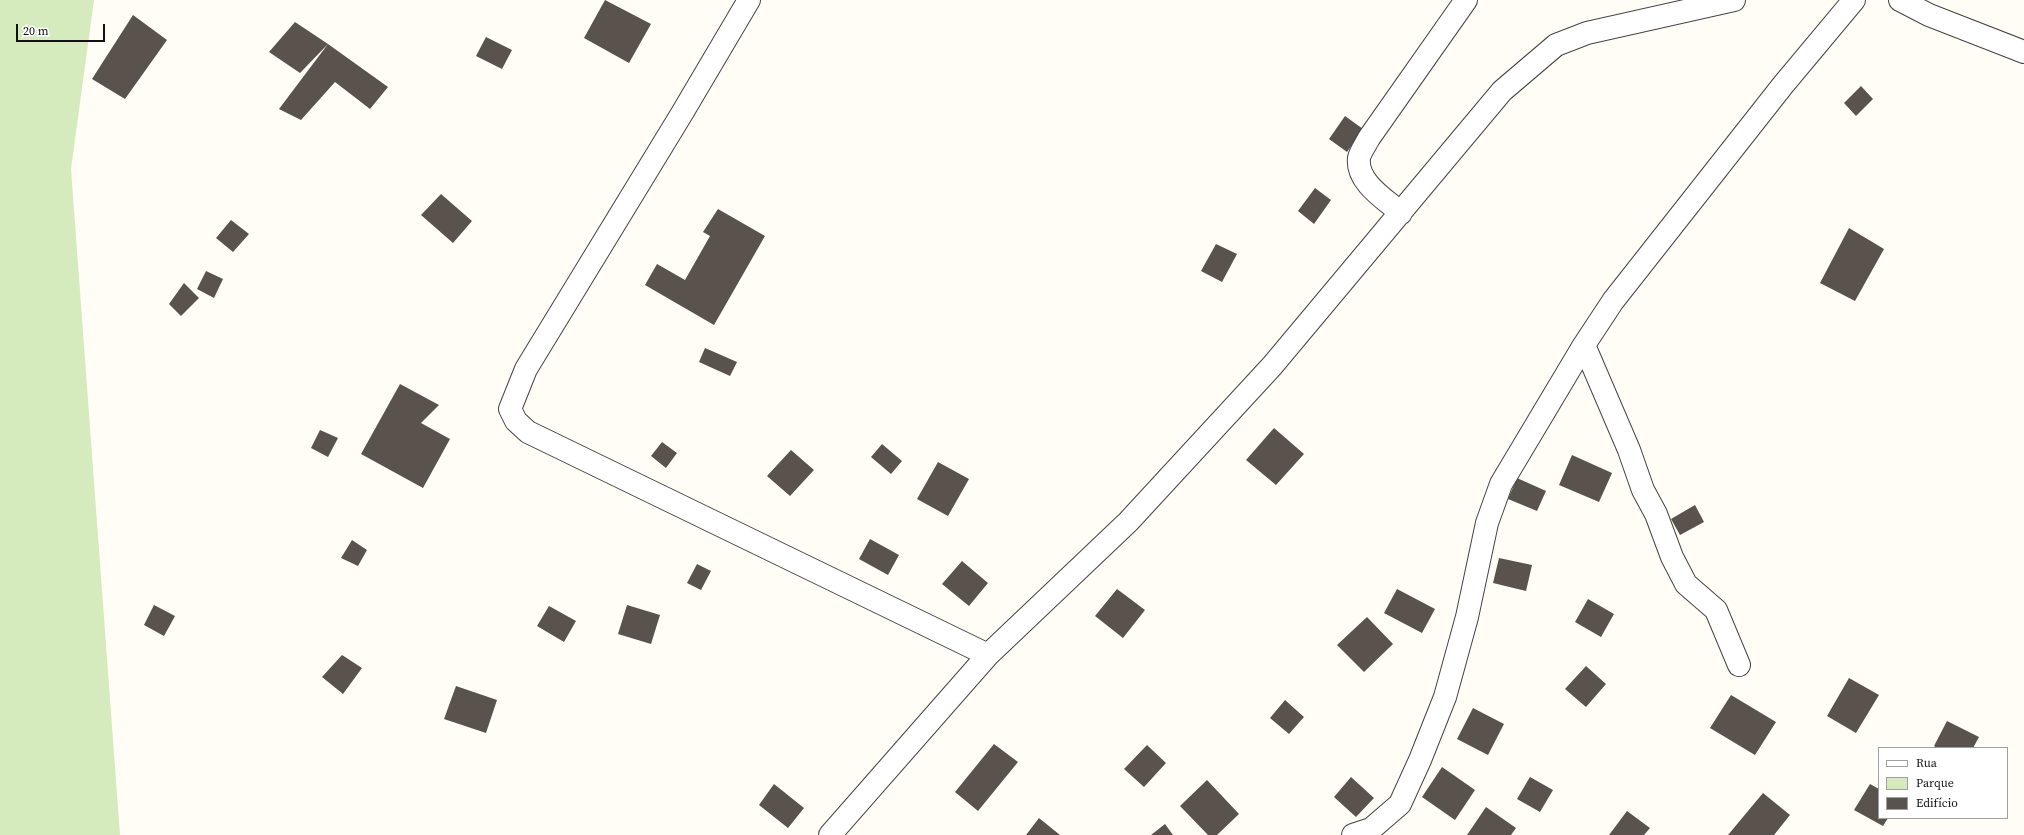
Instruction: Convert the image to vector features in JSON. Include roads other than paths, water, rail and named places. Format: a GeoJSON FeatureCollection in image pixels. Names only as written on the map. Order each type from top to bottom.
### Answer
{"type":"FeatureCollection","features":[{"type":"Feature","properties":{"kind":"street"},"geometry":{"type":"LineString","coordinates":[[749,0],[681,115],[526,369],[510,409],[516,421],[528,432],[988,655]]}},
{"type":"Feature","properties":{"kind":"street"},"geometry":{"type":"LineString","coordinates":[[1401,213],[1364,180],[1359,170],[1359,156],[1369,138],[1466,0]]}},
{"type":"Feature","properties":{"kind":"street"},"geometry":{"type":"LineString","coordinates":[[830,835],[988,655],[1128,522],[1272,366],[1502,91],[1556,45],[1587,33],[1734,0]]}},
{"type":"Feature","properties":{"kind":"street"},"geometry":{"type":"LineString","coordinates":[[1353,835],[1371,829],[1400,804],[1445,697],[1467,616],[1487,523],[1501,484],[1584,345],[1613,301],[1778,91],[1854,0]]}},
{"type":"Feature","properties":{"kind":"street"},"geometry":{"type":"LineString","coordinates":[[1900,0],[1929,15],[2024,52]]}},
{"type":"Feature","properties":{"kind":"street"},"geometry":{"type":"LineString","coordinates":[[1584,345],[1629,450],[1643,490],[1656,514],[1672,557],[1686,584],[1716,610],[1739,665]]}}]}
